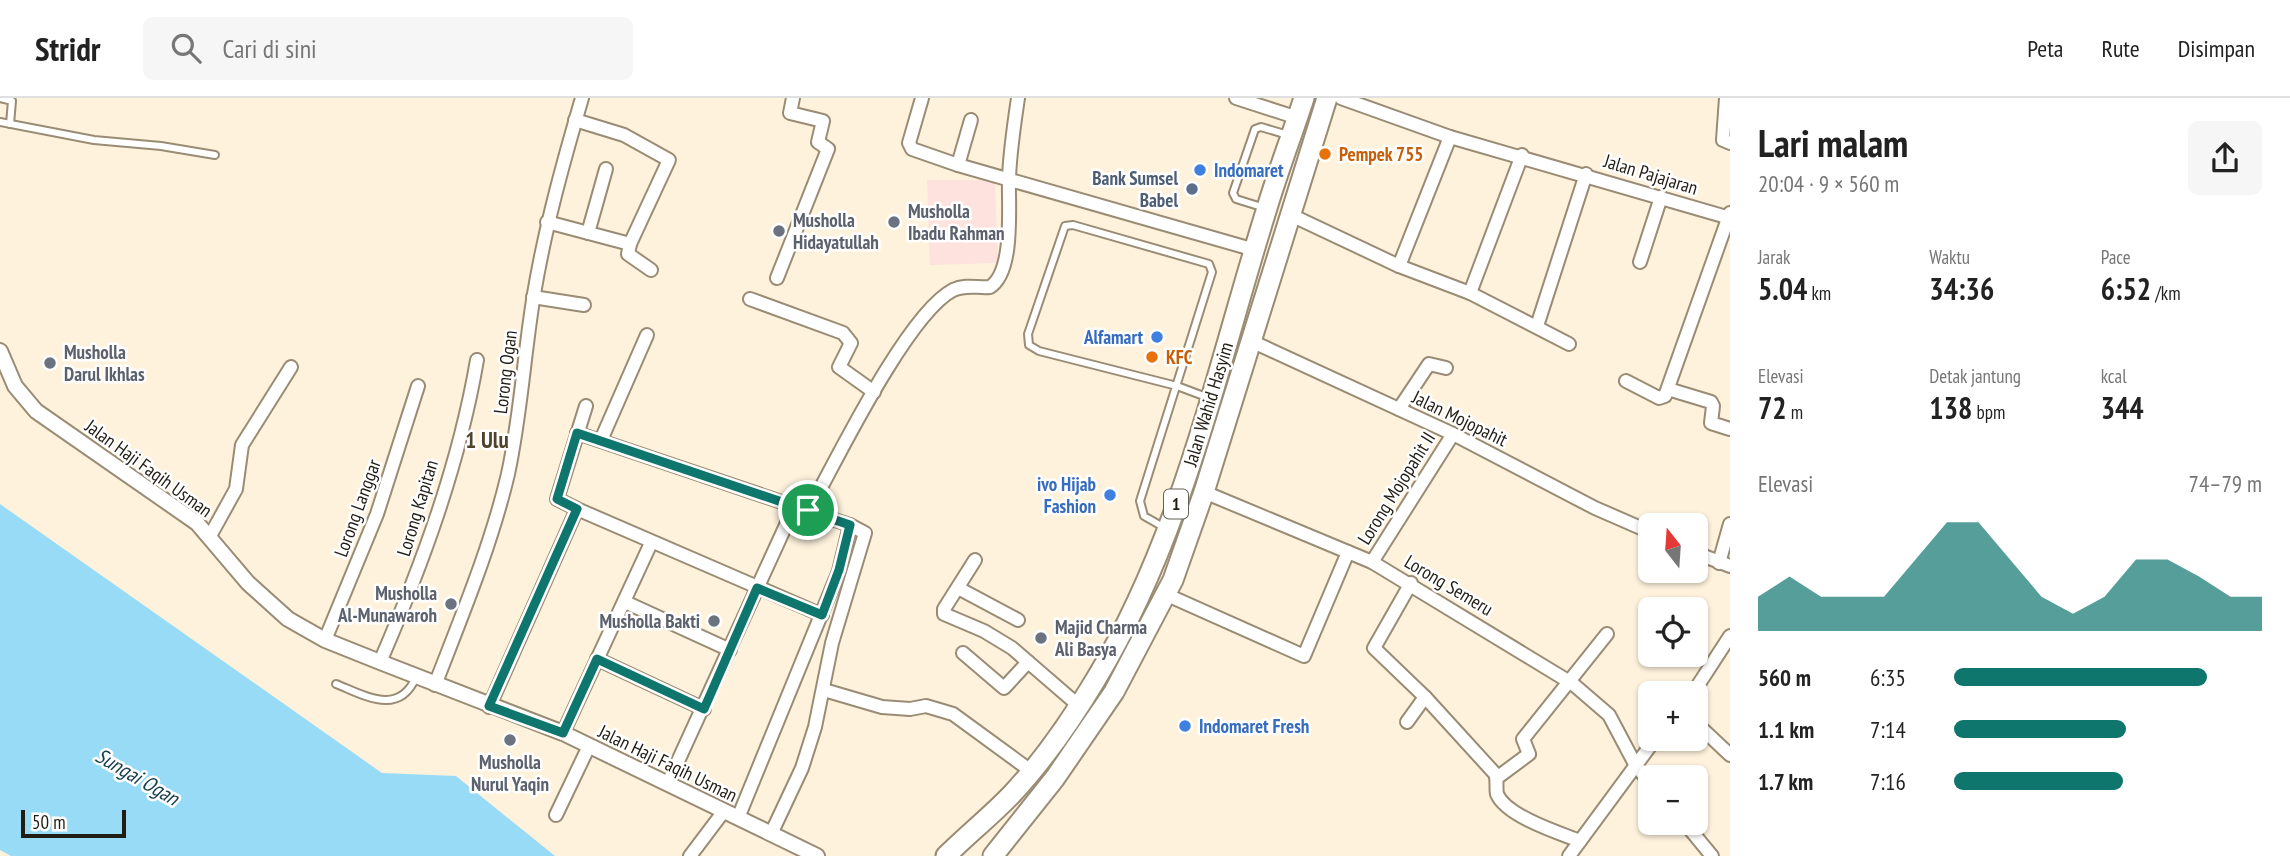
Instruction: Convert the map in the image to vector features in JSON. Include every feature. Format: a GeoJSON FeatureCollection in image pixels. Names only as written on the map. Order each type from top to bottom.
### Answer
{"type":"FeatureCollection","features":[{"type":"Feature","properties":{"kind":"highway","name":"Jalan Wahid Hasyim"},"geometry":{"type":"LineString","coordinates":[[946,856],[1012,794],[1031,771],[1078,705],[1121,633],[1168,529],[1211,398],[1266,209],[1304,98]]}},
{"type":"Feature","properties":{"kind":"highway","name":"Jalan Wahid Hasyim"},"geometry":{"type":"LineString","coordinates":[[993,856],[1055,778],[1114,692],[1165,594],[1204,492],[1327,98]]}},
{"type":"Feature","properties":{"kind":"highway"},"geometry":{"type":"LineString","coordinates":[[1121,633],[1141,643]]}},
{"type":"Feature","properties":{"kind":"street","name":"Lorong Ogan"},"geometry":{"type":"LineString","coordinates":[[435,685],[487,549],[508,475],[521,408],[533,298],[547,222],[582,98]]}},
{"type":"Feature","properties":{"kind":"street"},"geometry":{"type":"LineString","coordinates":[[777,278],[828,149],[818,142],[823,121],[790,113],[793,98]]}},
{"type":"Feature","properties":{"kind":"street"},"geometry":{"type":"LineString","coordinates":[[922,98],[909,145],[958,165],[1255,250]]}},
{"type":"Feature","properties":{"kind":"street"},"geometry":{"type":"LineString","coordinates":[[808,510],[874,392],[914,331],[944,296],[963,286],[987,287],[996,283],[1007,246],[1010,217],[1009,180],[1018,98]]}},
{"type":"Feature","properties":{"kind":"street"},"geometry":{"type":"LineString","coordinates":[[1236,98],[1295,127]]}},
{"type":"Feature","properties":{"kind":"street","name":"Jalan Pajajaran"},"geometry":{"type":"LineString","coordinates":[[1341,98],[1450,137],[1522,155],[1730,216],[1668,389]]}},
{"type":"Feature","properties":{"kind":"street"},"geometry":{"type":"LineString","coordinates":[[1726,98],[1723,140],[1730,143]]}},
{"type":"Feature","properties":{"kind":"street"},"geometry":{"type":"LineString","coordinates":[[575,120],[624,135],[669,158],[628,254],[651,270]]}},
{"type":"Feature","properties":{"kind":"street"},"geometry":{"type":"LineString","coordinates":[[958,165],[971,120]]}},
{"type":"Feature","properties":{"kind":"street"},"geometry":{"type":"LineString","coordinates":[[1399,265],[1450,137]]}},
{"type":"Feature","properties":{"kind":"street"},"geometry":{"type":"LineString","coordinates":[[1471,293],[1522,155]]}},
{"type":"Feature","properties":{"kind":"street"},"geometry":{"type":"LineString","coordinates":[[588,233],[606,169]]}},
{"type":"Feature","properties":{"kind":"street"},"geometry":{"type":"LineString","coordinates":[[1537,326],[1586,174]]}},
{"type":"Feature","properties":{"kind":"street"},"geometry":{"type":"LineString","coordinates":[[1640,262],[1661,197]]}},
{"type":"Feature","properties":{"kind":"street"},"geometry":{"type":"LineString","coordinates":[[1291,215],[1399,265],[1471,293],[1569,344]]}},
{"type":"Feature","properties":{"kind":"street"},"geometry":{"type":"LineString","coordinates":[[547,222],[630,244]]}},
{"type":"Feature","properties":{"kind":"street"},"geometry":{"type":"LineString","coordinates":[[533,298],[584,305]]}},
{"type":"Feature","properties":{"kind":"street"},"geometry":{"type":"LineString","coordinates":[[750,299],[844,333],[851,343],[839,367],[874,392]]}},
{"type":"Feature","properties":{"kind":"street"},"geometry":{"type":"LineString","coordinates":[[601,440],[648,335]]}},
{"type":"Feature","properties":{"kind":"street","name":"Jalan Mojopahit"},"geometry":{"type":"LineString","coordinates":[[1251,341],[1453,434],[1638,528]]}},
{"type":"Feature","properties":{"kind":"street","name":"Jalan Haji Faqih Usman"},"geometry":{"type":"LineString","coordinates":[[0,351],[15,386],[36,411],[187,516],[210,536],[248,583],[275,610],[326,640],[563,733],[817,856]]}},
{"type":"Feature","properties":{"kind":"street","name":"Lorong Kapitan"},"geometry":{"type":"LineString","coordinates":[[380,663],[430,537],[460,440],[477,360]]}},
{"type":"Feature","properties":{"kind":"street"},"geometry":{"type":"LineString","coordinates":[[1399,409],[1429,364],[1446,368]]}},
{"type":"Feature","properties":{"kind":"street"},"geometry":{"type":"LineString","coordinates":[[210,536],[236,489],[242,444],[291,367]]}},
{"type":"Feature","properties":{"kind":"street"},"geometry":{"type":"LineString","coordinates":[[1626,381],[1659,398],[1665,396],[1668,389],[1711,402],[1711,423],[1730,429]]}},
{"type":"Feature","properties":{"kind":"street","name":"Lorong Langgar"},"geometry":{"type":"LineString","coordinates":[[326,640],[377,514],[418,386]]}},
{"type":"Feature","properties":{"kind":"street"},"geometry":{"type":"LineString","coordinates":[[586,406],[557,499],[822,615]]}},
{"type":"Feature","properties":{"kind":"street"},"geometry":{"type":"LineString","coordinates":[[577,433],[808,510],[865,533],[832,643],[824,690],[802,768],[771,834]]}},
{"type":"Feature","properties":{"kind":"street","name":"Lorong Mojopahit II"},"geometry":{"type":"LineString","coordinates":[[1372,562],[1453,434]]}},
{"type":"Feature","properties":{"kind":"street","name":"Lorong Semeru"},"geometry":{"type":"LineString","coordinates":[[1204,492],[1372,562],[1411,583],[1569,682],[1609,715],[1638,769]]}},
{"type":"Feature","properties":{"kind":"street"},"geometry":{"type":"LineString","coordinates":[[489,706],[577,509]]}},
{"type":"Feature","properties":{"kind":"street"},"geometry":{"type":"LineString","coordinates":[[668,783],[792,512]]}},
{"type":"Feature","properties":{"kind":"street"},"geometry":{"type":"LineString","coordinates":[[1708,558],[1725,565],[1730,524]]}},
{"type":"Feature","properties":{"kind":"street"},"geometry":{"type":"LineString","coordinates":[[738,818],[822,615],[839,570],[850,525]]}},
{"type":"Feature","properties":{"kind":"street"},"geometry":{"type":"LineString","coordinates":[[563,733],[625,602],[650,542]]}},
{"type":"Feature","properties":{"kind":"street"},"geometry":{"type":"LineString","coordinates":[[1165,594],[1304,656],[1348,552]]}},
{"type":"Feature","properties":{"kind":"street"},"geometry":{"type":"LineString","coordinates":[[975,560],[944,609],[944,614],[1000,640],[1078,705]]}},
{"type":"Feature","properties":{"kind":"street"},"geometry":{"type":"LineString","coordinates":[[839,570],[854,574]]}},
{"type":"Feature","properties":{"kind":"street"},"geometry":{"type":"LineString","coordinates":[[1411,583],[1374,648],[1424,696],[1496,777],[1497,794],[1509,808],[1550,830],[1580,841]]}},
{"type":"Feature","properties":{"kind":"street"},"geometry":{"type":"LineString","coordinates":[[958,588],[1018,620]]}},
{"type":"Feature","properties":{"kind":"street"},"geometry":{"type":"LineString","coordinates":[[625,602],[730,650]]}},
{"type":"Feature","properties":{"kind":"street"},"geometry":{"type":"LineString","coordinates":[[1496,777],[1503,776],[1529,754],[1530,748],[1523,740],[1607,634]]}},
{"type":"Feature","properties":{"kind":"street"},"geometry":{"type":"LineString","coordinates":[[1701,681],[1730,636]]}},
{"type":"Feature","properties":{"kind":"street"},"geometry":{"type":"LineString","coordinates":[[963,653],[1004,688],[1028,662]]}},
{"type":"Feature","properties":{"kind":"street"},"geometry":{"type":"LineString","coordinates":[[597,659],[704,709]]}},
{"type":"Feature","properties":{"kind":"street"},"geometry":{"type":"LineString","coordinates":[[824,690],[883,707],[910,709],[926,706],[953,714],[1031,771]]}},
{"type":"Feature","properties":{"kind":"street"},"geometry":{"type":"LineString","coordinates":[[1407,722],[1424,696]]}},
{"type":"Feature","properties":{"kind":"street"},"geometry":{"type":"LineString","coordinates":[[1708,734],[1730,755]]}},
{"type":"Feature","properties":{"kind":"street"},"geometry":{"type":"LineString","coordinates":[[556,815],[589,746]]}},
{"type":"Feature","properties":{"kind":"street"},"geometry":{"type":"LineString","coordinates":[[1569,856],[1645,751]]}},
{"type":"Feature","properties":{"kind":"street"},"geometry":{"type":"LineString","coordinates":[[690,856],[724,811]]}},
{"type":"Feature","properties":{"kind":"street"},"geometry":{"type":"LineString","coordinates":[[1695,835],[1712,856]]}},
{"type":"Feature","properties":{"kind":"lane"},"geometry":{"type":"LineString","coordinates":[[0,98],[13,99],[10,124]]}},
{"type":"Feature","properties":{"kind":"lane"},"geometry":{"type":"LineString","coordinates":[[0,122],[94,140],[161,146],[215,155]]}},
{"type":"Feature","properties":{"kind":"lane"},"geometry":{"type":"LineString","coordinates":[[1266,209],[1233,195],[1254,130],[1261,127],[1295,127]]}},
{"type":"Feature","properties":{"kind":"lane"},"geometry":{"type":"LineString","coordinates":[[1168,529],[1148,520],[1139,506],[1177,386],[1212,272],[1211,266],[1066,225],[1028,334],[1029,345],[1039,351],[1177,386],[1211,398]]}},
{"type":"Feature","properties":{"kind":"lane"},"geometry":{"type":"LineString","coordinates":[[337,684],[382,702],[394,700],[413,684],[416,677]]}},
{"type":"Feature","properties":{"kind":"shaded area"},"geometry":{"type":"Polygon","coordinates":[[[927,180],[995,180],[998,263],[930,265],[927,180]]]}},
{"type":"Feature","properties":{"kind":"water","name":"Sungai Ogan"},"geometry":{"type":"Polygon","coordinates":[[[0,504],[382,773],[456,776],[555,856],[11,856],[0,850],[0,504]]]}},
{"type":"Feature","properties":{"kind":"place","name":"Pempek 755"},"geometry":{"type":"Point","coordinates":[1325,154]}},
{"type":"Feature","properties":{"kind":"place","name":"Indomaret"},"geometry":{"type":"Point","coordinates":[1200,170]}},
{"type":"Feature","properties":{"kind":"place","name":"Bank Sumsel Babel"},"geometry":{"type":"Point","coordinates":[1192,189]}},
{"type":"Feature","properties":{"kind":"place","name":"Musholla Ibadu Rahman"},"geometry":{"type":"Point","coordinates":[894,222]}},
{"type":"Feature","properties":{"kind":"place","name":"Musholla Hidayatullah"},"geometry":{"type":"Point","coordinates":[779,231]}},
{"type":"Feature","properties":{"kind":"place","name":"Alfamart"},"geometry":{"type":"Point","coordinates":[1157,337]}},
{"type":"Feature","properties":{"kind":"place","name":"KFC"},"geometry":{"type":"Point","coordinates":[1152,357]}},
{"type":"Feature","properties":{"kind":"place","name":"Musholla Darul Ikhlas"},"geometry":{"type":"Point","coordinates":[50,363]}},
{"type":"Feature","properties":{"kind":"place","name":"ivo Hijab Fashion"},"geometry":{"type":"Point","coordinates":[1110,495]}},
{"type":"Feature","properties":{"kind":"place","name":"Musholla Al-Munawaroh"},"geometry":{"type":"Point","coordinates":[451,604]}},
{"type":"Feature","properties":{"kind":"place","name":"Musholla Bakti"},"geometry":{"type":"Point","coordinates":[714,621]}},
{"type":"Feature","properties":{"kind":"place","name":"Majid Charma Ali Basya"},"geometry":{"type":"Point","coordinates":[1041,638]}},
{"type":"Feature","properties":{"kind":"place","name":"Indomaret Fresh"},"geometry":{"type":"Point","coordinates":[1185,726]}},
{"type":"Feature","properties":{"kind":"place","name":"Musholla Nurul Yaqin"},"geometry":{"type":"Point","coordinates":[510,740]}},
{"type":"Feature","properties":{"kind":"district","name":"1 Ulu"},"geometry":{"type":"Point","coordinates":[487,440]}},
{"type":"Feature","properties":{"kind":"route"},"geometry":{"type":"LineString","coordinates":[[577,433],[808,510],[850,525],[839,570],[822,615],[757,588],[704,709],[597,659],[563,733],[489,706],[577,509],[558,502],[557,499],[577,433]]}}]}
